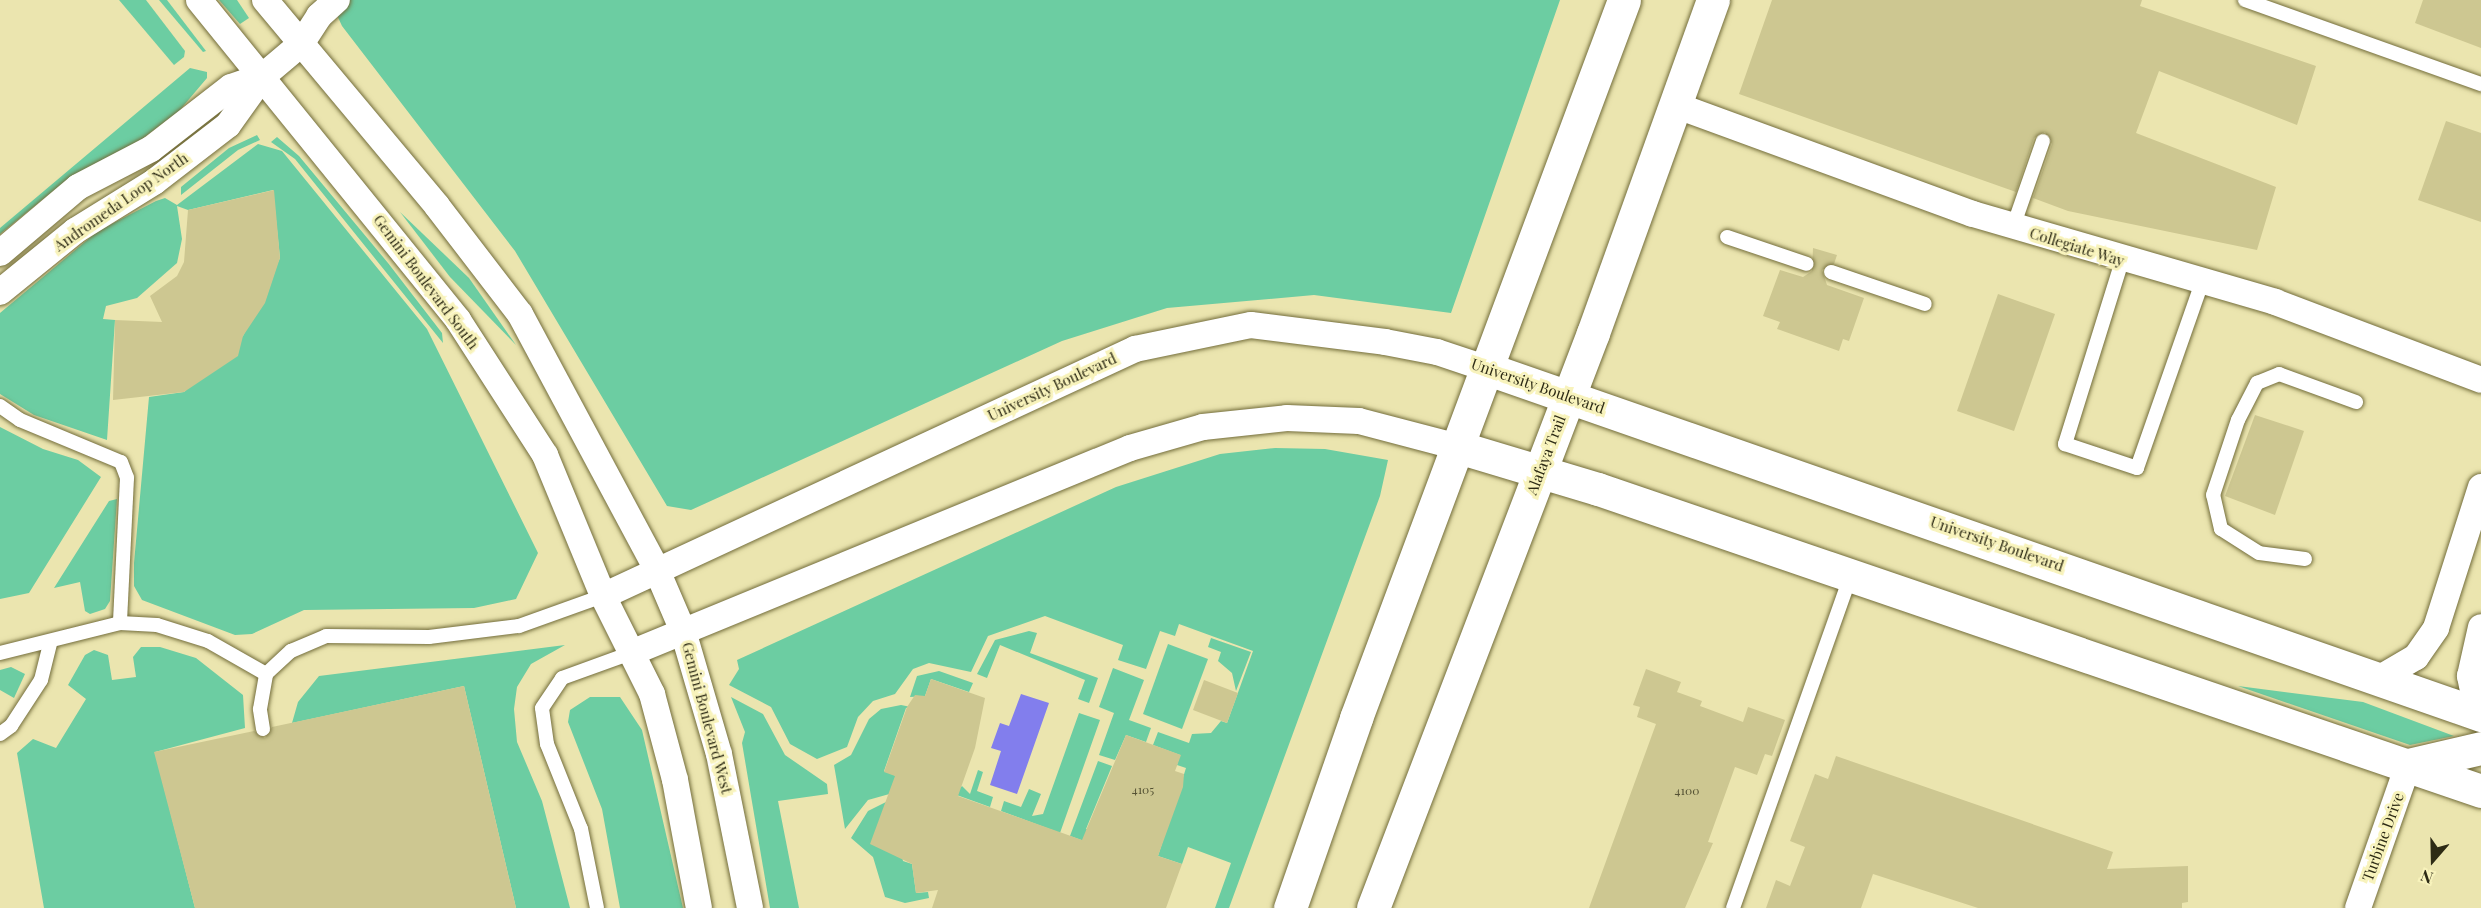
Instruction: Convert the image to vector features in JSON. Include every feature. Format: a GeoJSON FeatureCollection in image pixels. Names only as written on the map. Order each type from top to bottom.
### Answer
{"type":"FeatureCollection","features":[{"type":"Feature","properties":{"kind":"main road"},"geometry":{"type":"LineString","coordinates":[[1290,908],[1624,0]]}},
{"type":"Feature","properties":{"kind":"main road","name":"Alafaya Trail"},"geometry":{"type":"LineString","coordinates":[[1373,908],[1569,396],[1713,0]]}},
{"type":"Feature","properties":{"kind":"main road","name":"University Boulevard"},"geometry":{"type":"LineString","coordinates":[[1488,369],[2479,714]]}},
{"type":"Feature","properties":{"kind":"main road"},"geometry":{"type":"LineString","coordinates":[[1458,447],[1539,471],[2481,791]]}},
{"type":"Feature","properties":{"kind":"main road"},"geometry":{"type":"LineString","coordinates":[[2409,765],[2481,748]]}},
{"type":"Feature","properties":{"kind":"street","name":"Gemini Boulevard South"},"geometry":{"type":"LineString","coordinates":[[199,0],[263,76],[464,329],[545,455],[603,596]]}},
{"type":"Feature","properties":{"kind":"street"},"geometry":{"type":"LineString","coordinates":[[265,0],[520,314],[656,568]]}},
{"type":"Feature","properties":{"kind":"street"},"geometry":{"type":"LineString","coordinates":[[263,76],[301,44],[319,16],[337,0]]}},
{"type":"Feature","properties":{"kind":"street","name":"Andromeda Loop North"},"geometry":{"type":"LineString","coordinates":[[0,253],[78,187],[151,149],[231,87],[263,76]]}},
{"type":"Feature","properties":{"kind":"street","name":"Andromeda Loop North"},"geometry":{"type":"LineString","coordinates":[[0,292],[75,231],[154,182],[228,125],[263,76]]}},
{"type":"Feature","properties":{"kind":"street","name":"Collegiate Way"},"geometry":{"type":"LineString","coordinates":[[1676,105],[2013,227],[2122,261],[2274,302],[2481,380]]}},
{"type":"Feature","properties":{"kind":"street","name":"University Boulevard"},"geometry":{"type":"LineString","coordinates":[[603,596],[656,568],[1135,349],[1251,325],[1385,342],[1437,352],[1488,369]]}},
{"type":"Feature","properties":{"kind":"street"},"geometry":{"type":"LineString","coordinates":[[631,653],[1130,448],[1203,427],[1287,418],[1359,421],[1458,447]]}},
{"type":"Feature","properties":{"kind":"street"},"geometry":{"type":"LineString","coordinates":[[2380,678],[2416,657],[2436,628],[2481,487]]}},
{"type":"Feature","properties":{"kind":"street","name":"Gemini Boulevard West"},"geometry":{"type":"LineString","coordinates":[[656,568],[683,631],[719,754],[750,908]]}},
{"type":"Feature","properties":{"kind":"street"},"geometry":{"type":"LineString","coordinates":[[603,596],[652,694],[675,780],[699,908]]}},
{"type":"Feature","properties":{"kind":"street"},"geometry":{"type":"LineString","coordinates":[[2479,714],[2470,676],[2481,627]]}},
{"type":"Feature","properties":{"kind":"street","name":"Turbine Drive"},"geometry":{"type":"LineString","coordinates":[[2358,908],[2409,765]]}},
{"type":"Feature","properties":{"kind":"lane"},"geometry":{"type":"LineString","coordinates":[[2245,0],[2481,84]]}},
{"type":"Feature","properties":{"kind":"lane"},"geometry":{"type":"LineString","coordinates":[[2013,227],[2043,141]]}},
{"type":"Feature","properties":{"kind":"lane"},"geometry":{"type":"LineString","coordinates":[[1727,237],[1808,264]]}},
{"type":"Feature","properties":{"kind":"lane"},"geometry":{"type":"LineString","coordinates":[[2122,261],[2065,444],[2138,468],[2202,282]]}},
{"type":"Feature","properties":{"kind":"lane"},"geometry":{"type":"LineString","coordinates":[[1831,272],[1925,304]]}},
{"type":"Feature","properties":{"kind":"lane"},"geometry":{"type":"LineString","coordinates":[[2305,559],[2259,554],[2221,529],[2212,495],[2238,420],[2257,383],[2279,374],[2356,402]]}},
{"type":"Feature","properties":{"kind":"lane"},"geometry":{"type":"LineString","coordinates":[[0,406],[20,420],[121,462],[127,478],[120,623]]}},
{"type":"Feature","properties":{"kind":"lane"},"geometry":{"type":"LineString","coordinates":[[1733,908],[1850,577]]}},
{"type":"Feature","properties":{"kind":"lane"},"geometry":{"type":"LineString","coordinates":[[263,729],[260,709],[266,674],[291,651],[326,636],[429,637],[519,626],[603,596]]}},
{"type":"Feature","properties":{"kind":"lane"},"geometry":{"type":"LineString","coordinates":[[0,653],[50,644],[120,623],[157,625],[208,641],[266,674]]}},
{"type":"Feature","properties":{"kind":"lane"},"geometry":{"type":"LineString","coordinates":[[0,734],[11,726],[41,680],[50,644]]}},
{"type":"Feature","properties":{"kind":"lane"},"geometry":{"type":"LineString","coordinates":[[597,908],[581,829],[547,744],[542,708],[562,678],[631,653]]}},
{"type":"Feature","properties":{"kind":"green space"},"geometry":{"type":"Polygon","coordinates":[[[119,0],[146,0],[185,51],[184,57],[174,65],[119,0]]]}},
{"type":"Feature","properties":{"kind":"green space"},"geometry":{"type":"Polygon","coordinates":[[[159,0],[167,0],[206,51],[203,52],[159,0]]]}},
{"type":"Feature","properties":{"kind":"green space"},"geometry":{"type":"Polygon","coordinates":[[[219,0],[237,0],[249,18],[240,24],[219,0]]]}},
{"type":"Feature","properties":{"kind":"green space"},"geometry":{"type":"Polygon","coordinates":[[[330,0],[1560,0],[1451,313],[1314,295],[1167,308],[1062,341],[691,510],[667,506],[515,251],[342,26],[330,0]]]}},
{"type":"Feature","properties":{"kind":"green space"},"geometry":{"type":"Polygon","coordinates":[[[190,68],[207,72],[207,78],[179,111],[126,151],[69,178],[0,234],[0,228],[190,68]]]}},
{"type":"Feature","properties":{"kind":"green space"},"geometry":{"type":"Polygon","coordinates":[[[257,135],[260,140],[238,150],[181,195],[181,187],[229,148],[257,135]]]}},
{"type":"Feature","properties":{"kind":"green space"},"geometry":{"type":"Polygon","coordinates":[[[277,137],[299,156],[388,263],[442,333],[443,343],[295,159],[271,142],[277,137]]]}},
{"type":"Feature","properties":{"kind":"green space"},"geometry":{"type":"Polygon","coordinates":[[[258,144],[282,151],[427,329],[538,553],[516,599],[474,608],[304,610],[252,634],[235,635],[142,600],[134,586],[134,563],[149,397],[184,392],[243,336],[280,258],[273,190],[188,210],[177,206],[182,239],[177,263],[137,298],[106,306],[103,319],[115,320],[107,440],[34,415],[0,394],[0,313],[98,231],[165,198],[177,205],[258,144]]]}},
{"type":"Feature","properties":{"kind":"green space"},"geometry":{"type":"Polygon","coordinates":[[[400,212],[469,278],[516,345],[450,277],[400,212]]]}},
{"type":"Feature","properties":{"kind":"green space"},"geometry":{"type":"Polygon","coordinates":[[[0,427],[43,449],[78,460],[101,477],[29,593],[0,599],[0,427]]]}},
{"type":"Feature","properties":{"kind":"green space"},"geometry":{"type":"Polygon","coordinates":[[[1275,448],[1325,449],[1388,460],[1380,496],[1229,908],[1215,908],[1231,863],[1188,847],[1182,864],[1158,856],[1186,768],[1177,765],[1180,755],[1153,745],[1158,732],[1189,743],[1192,734],[1211,733],[1221,721],[1227,723],[1253,651],[1179,624],[1175,636],[1160,631],[1146,669],[1118,660],[1123,645],[1045,616],[988,636],[971,672],[929,663],[913,669],[895,694],[873,701],[858,717],[847,747],[817,759],[790,744],[771,707],[729,685],[739,669],[737,660],[1116,487],[1220,454],[1275,448]]]}},
{"type":"Feature","properties":{"kind":"green space"},"geometry":{"type":"Polygon","coordinates":[[[117,499],[110,601],[105,609],[90,614],[85,611],[80,582],[54,588],[109,501],[117,499]]]}},
{"type":"Feature","properties":{"kind":"green space"},"geometry":{"type":"Polygon","coordinates":[[[1029,631],[1037,633],[1030,653],[1098,678],[1089,703],[1078,699],[1085,680],[1000,645],[987,678],[977,674],[995,640],[1029,631]]]}},
{"type":"Feature","properties":{"kind":"green space"},"geometry":{"type":"Polygon","coordinates":[[[1211,638],[1251,652],[1236,691],[1232,673],[1218,661],[1221,652],[1208,647],[1211,638]]]}},
{"type":"Feature","properties":{"kind":"green space"},"geometry":{"type":"Polygon","coordinates":[[[1168,644],[1208,659],[1182,729],[1143,714],[1168,644]]]}},
{"type":"Feature","properties":{"kind":"green space"},"geometry":{"type":"Polygon","coordinates":[[[565,645],[531,664],[517,687],[514,709],[517,742],[542,801],[570,908],[516,908],[464,686],[292,723],[298,702],[319,676],[565,645]]]}},
{"type":"Feature","properties":{"kind":"green space"},"geometry":{"type":"Polygon","coordinates":[[[141,647],[160,647],[196,658],[243,695],[245,728],[155,752],[195,908],[44,908],[17,753],[33,739],[56,748],[86,699],[68,685],[85,655],[94,650],[108,655],[112,680],[136,677],[133,657],[141,647]]]}},
{"type":"Feature","properties":{"kind":"green space"},"geometry":{"type":"Polygon","coordinates":[[[11,667],[25,674],[14,698],[0,690],[0,670],[11,667]]]}},
{"type":"Feature","properties":{"kind":"green space"},"geometry":{"type":"Polygon","coordinates":[[[1113,668],[1144,680],[1129,720],[1151,728],[1146,742],[1126,735],[1115,760],[1099,755],[1114,713],[1099,707],[1113,668]]]}},
{"type":"Feature","properties":{"kind":"green space"},"geometry":{"type":"Polygon","coordinates":[[[939,671],[973,683],[969,692],[931,679],[925,696],[910,697],[917,676],[939,671]]]}},
{"type":"Feature","properties":{"kind":"green space"},"geometry":{"type":"Polygon","coordinates":[[[2238,686],[2363,702],[2454,736],[2410,745],[2238,686]]]}},
{"type":"Feature","properties":{"kind":"green space"},"geometry":{"type":"Polygon","coordinates":[[[590,697],[620,697],[642,730],[683,908],[620,908],[602,809],[568,722],[570,710],[590,697]]]}},
{"type":"Feature","properties":{"kind":"green space"},"geometry":{"type":"Polygon","coordinates":[[[731,697],[763,714],[785,755],[827,784],[828,794],[778,801],[799,908],[770,908],[742,743],[745,732],[731,697]]]}},
{"type":"Feature","properties":{"kind":"green space"},"geometry":{"type":"Polygon","coordinates":[[[901,705],[911,707],[906,708],[884,771],[906,780],[893,793],[868,800],[845,829],[834,765],[851,755],[869,719],[881,709],[901,705]]]}},
{"type":"Feature","properties":{"kind":"green space"},"geometry":{"type":"Polygon","coordinates":[[[1079,713],[1100,720],[1060,833],[1001,811],[1004,801],[1021,807],[1029,789],[1041,794],[1032,816],[1043,814],[1079,713]]]}},
{"type":"Feature","properties":{"kind":"green space"},"geometry":{"type":"Polygon","coordinates":[[[1098,761],[1112,766],[1086,829],[1091,831],[1087,842],[1070,836],[1098,761]]]}},
{"type":"Feature","properties":{"kind":"green space"},"geometry":{"type":"Polygon","coordinates":[[[978,770],[983,772],[977,791],[993,797],[990,807],[954,794],[962,786],[970,794],[978,770]]]}},
{"type":"Feature","properties":{"kind":"green space"},"geometry":{"type":"Polygon","coordinates":[[[890,800],[903,861],[912,864],[916,893],[928,892],[929,898],[905,903],[885,897],[873,857],[851,838],[868,811],[890,800]]]}},
{"type":"Feature","properties":{"kind":"shaded area"},"geometry":{"type":"Polygon","coordinates":[[[1021,694],[1049,703],[1017,794],[990,785],[1001,751],[991,748],[1000,723],[1009,726],[1021,694]]]}},
{"type":"Feature","properties":{"kind":"building"},"geometry":{"type":"Polygon","coordinates":[[[1772,0],[2142,0],[2140,6],[2316,66],[2297,125],[2159,71],[2136,133],[2276,187],[2257,250],[2068,211],[2033,198],[2052,144],[2045,132],[2034,138],[2016,192],[1739,94],[1772,0]]]}},
{"type":"Feature","properties":{"kind":"building"},"geometry":{"type":"Polygon","coordinates":[[[2423,0],[2481,0],[2481,48],[2415,23],[2423,0]]]}},
{"type":"Feature","properties":{"kind":"building"},"geometry":{"type":"Polygon","coordinates":[[[2446,121],[2481,133],[2481,222],[2418,200],[2446,121]]]}},
{"type":"Feature","properties":{"kind":"building"},"geometry":{"type":"Polygon","coordinates":[[[274,190],[280,258],[265,303],[243,336],[238,356],[184,392],[113,400],[115,320],[162,322],[150,296],[177,276],[184,262],[188,210],[274,190]]]}},
{"type":"Feature","properties":{"kind":"building"},"geometry":{"type":"Polygon","coordinates":[[[1813,248],[1837,255],[1834,264],[1822,270],[1827,285],[1864,298],[1849,341],[1843,339],[1839,351],[1777,329],[1780,322],[1763,316],[1780,270],[1803,277],[1812,271],[1813,248]]]}},
{"type":"Feature","properties":{"kind":"building"},"geometry":{"type":"Polygon","coordinates":[[[1998,294],[2055,314],[2014,431],[1957,411],[1998,294]]]}},
{"type":"Feature","properties":{"kind":"building"},"geometry":{"type":"Polygon","coordinates":[[[2255,415],[2304,431],[2275,515],[2225,496],[2255,415]]]}},
{"type":"Feature","properties":{"kind":"building"},"geometry":{"type":"Polygon","coordinates":[[[1646,669],[1681,682],[1677,692],[1702,701],[1700,706],[1743,722],[1748,707],[1785,720],[1772,756],[1765,754],[1757,775],[1735,767],[1708,842],[1713,843],[1685,908],[1589,908],[1656,724],[1637,717],[1640,707],[1633,705],[1646,669]]]}},
{"type":"Feature","properties":{"kind":"building"},"geometry":{"type":"Polygon","coordinates":[[[931,679],[985,698],[975,748],[958,796],[1082,840],[1126,735],[1181,755],[1175,771],[1184,774],[1183,787],[1158,856],[1182,864],[1166,908],[932,908],[938,890],[916,893],[912,864],[870,844],[895,776],[884,772],[907,707],[915,695],[925,696],[931,679]]]}},
{"type":"Feature","properties":{"kind":"building"},"geometry":{"type":"Polygon","coordinates":[[[1204,680],[1238,693],[1227,723],[1193,710],[1204,680]]]}},
{"type":"Feature","properties":{"kind":"building"},"geometry":{"type":"Polygon","coordinates":[[[464,686],[516,908],[195,908],[154,752],[254,731],[265,738],[272,727],[464,686]]]}},
{"type":"Feature","properties":{"kind":"building"},"geometry":{"type":"Polygon","coordinates":[[[1836,756],[2113,852],[2107,869],[2188,866],[2188,902],[2182,903],[2182,908],[1978,908],[1873,874],[1861,908],[1766,908],[1776,880],[1790,886],[1805,847],[1790,841],[1815,774],[1828,779],[1836,756]]]}}]}
